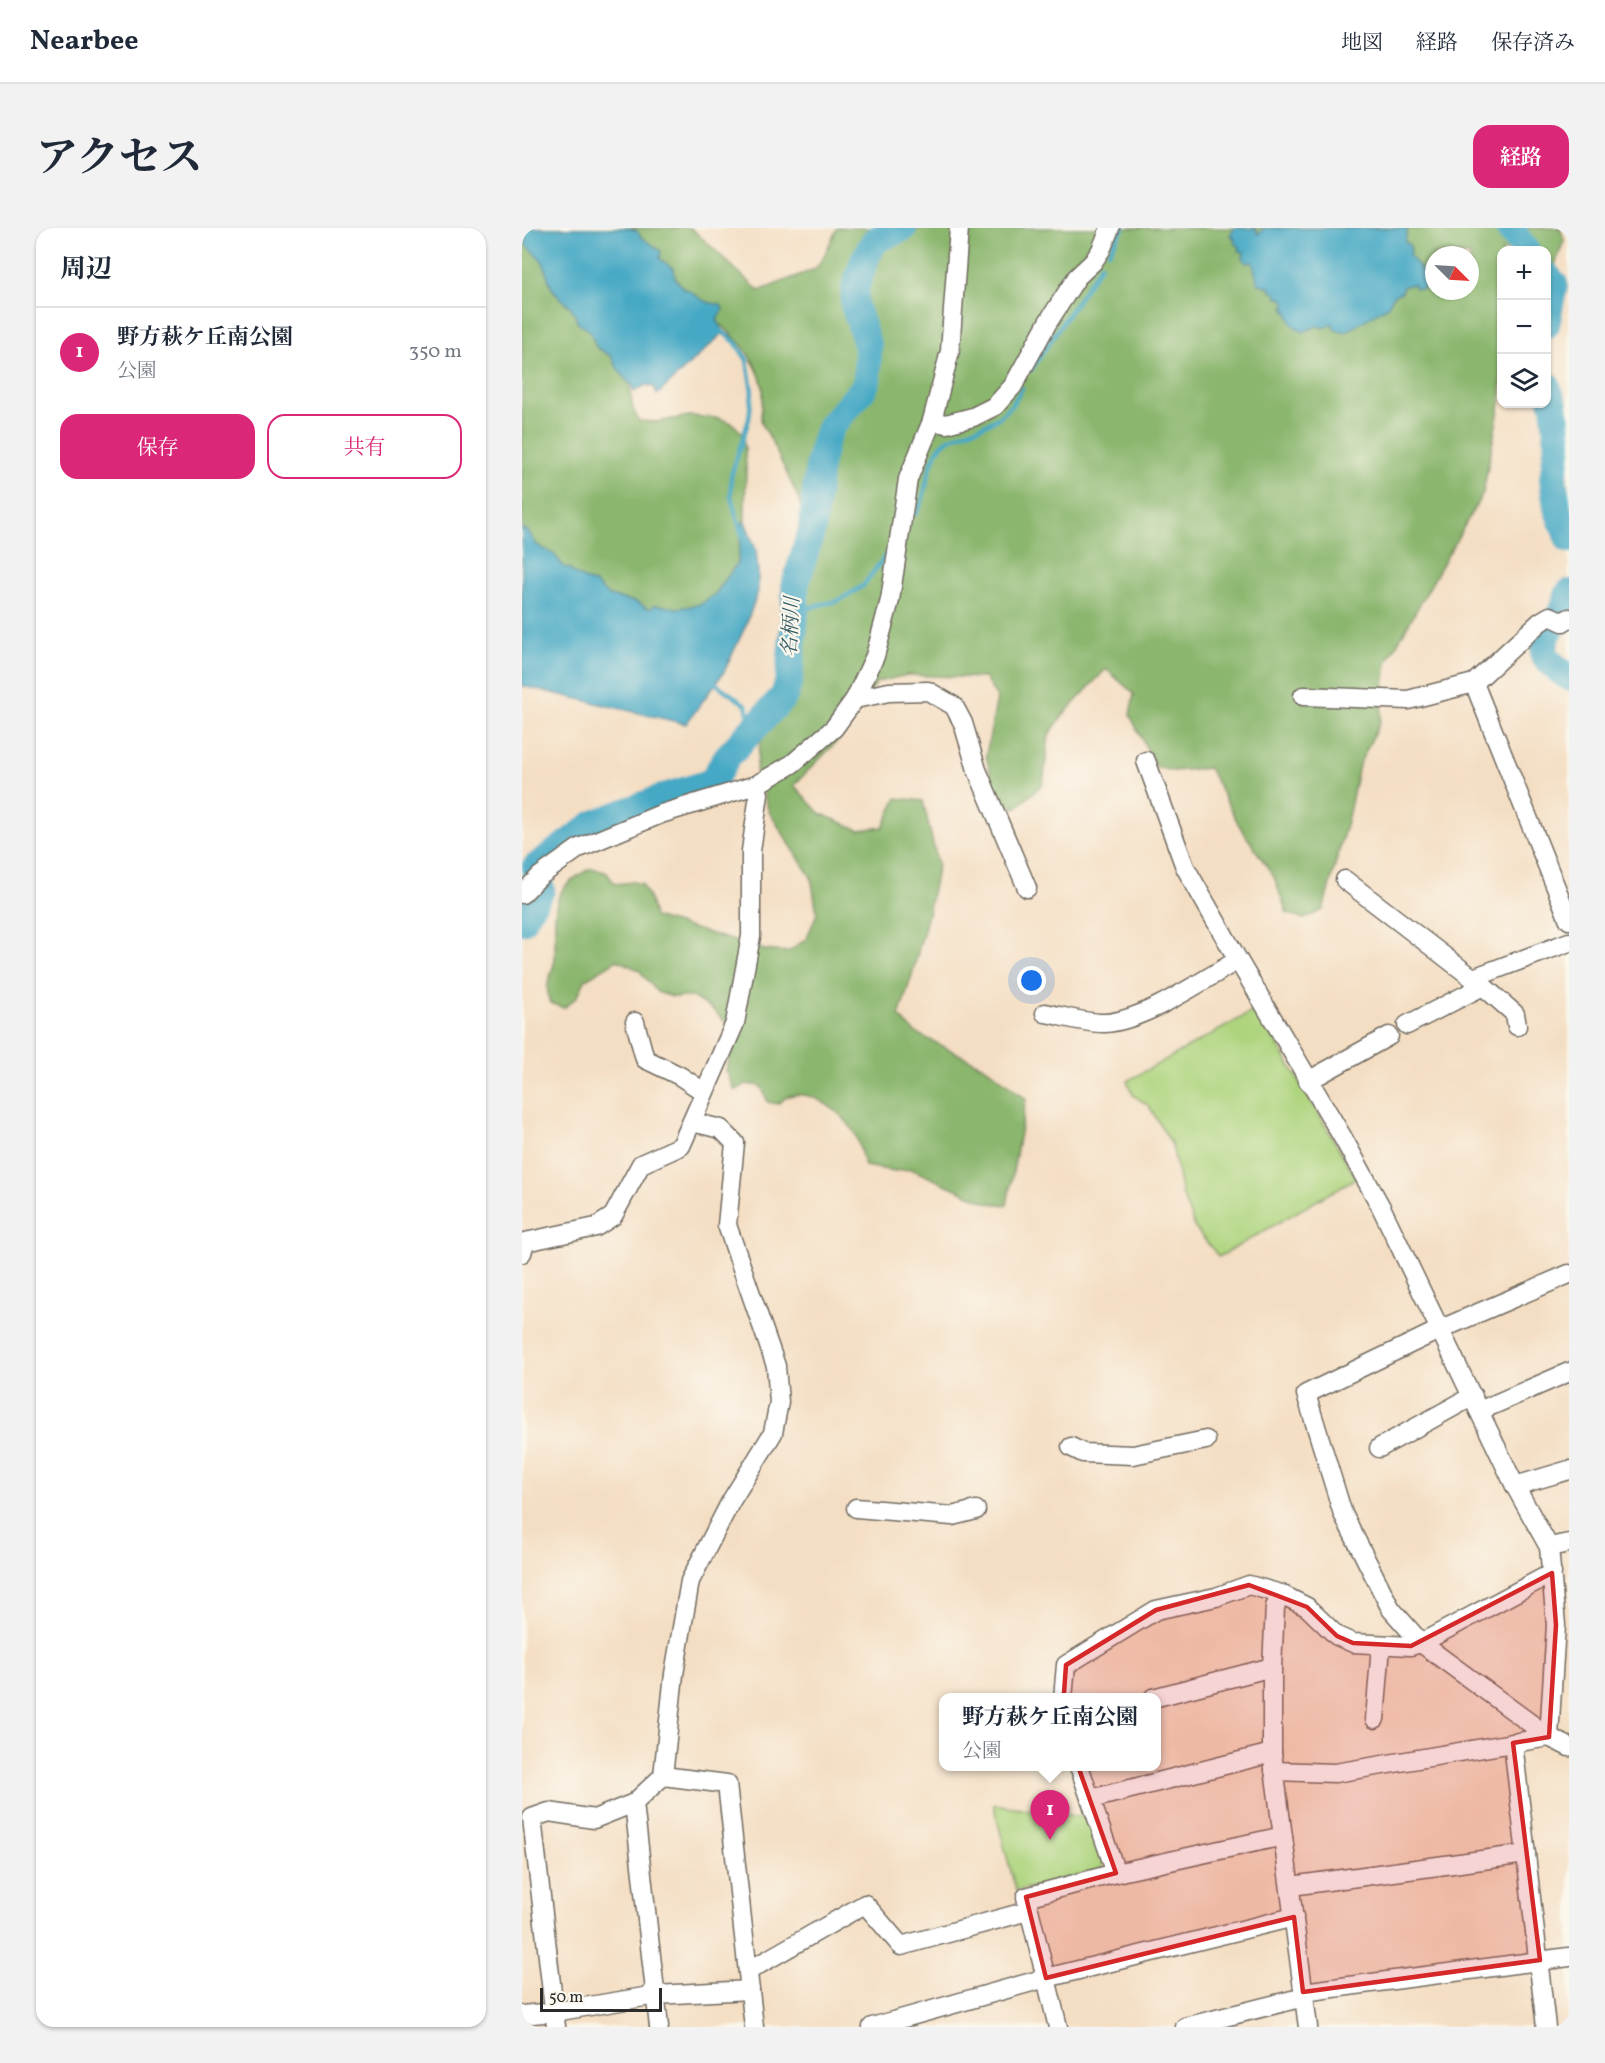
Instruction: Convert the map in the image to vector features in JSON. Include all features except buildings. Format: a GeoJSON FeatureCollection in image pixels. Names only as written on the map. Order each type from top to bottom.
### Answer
{"type":"FeatureCollection","features":[{"type":"Feature","properties":{"kind":"street"},"geometry":{"type":"LineString","coordinates":[[522,894],[538,878],[579,848],[661,814],[756,785],[792,764],[834,728],[855,699],[875,656],[890,600],[908,479],[932,421],[950,351],[959,228]]}},
{"type":"Feature","properties":{"kind":"street"},"geometry":{"type":"LineString","coordinates":[[932,421],[946,424],[973,417],[995,406],[1013,386],[1048,322],[1077,277],[1093,262],[1101,250],[1110,228]]}},
{"type":"Feature","properties":{"kind":"street"},"geometry":{"type":"LineString","coordinates":[[1303,696],[1408,700],[1474,683],[1539,622],[1560,619]]}},
{"type":"Feature","properties":{"kind":"street"},"geometry":{"type":"LineString","coordinates":[[1474,683],[1563,884],[1569,920]]}},
{"type":"Feature","properties":{"kind":"street"},"geometry":{"type":"LineString","coordinates":[[855,699],[889,692],[928,691],[954,706],[963,723],[977,770],[1027,888]]}},
{"type":"Feature","properties":{"kind":"street"},"geometry":{"type":"LineString","coordinates":[[1146,761],[1185,867],[1381,1207],[1515,1486],[1549,1547],[1563,1628],[1549,1737]]}},
{"type":"Feature","properties":{"kind":"street"},"geometry":{"type":"LineString","coordinates":[[522,1253],[525,1242],[596,1227],[613,1216],[642,1164],[681,1146],[735,1023],[751,936],[751,850],[759,794],[756,785]]}},
{"type":"Feature","properties":{"kind":"street"},"geometry":{"type":"LineString","coordinates":[[1345,880],[1478,982],[1515,1014],[1517,1026]]}},
{"type":"Feature","properties":{"kind":"street"},"geometry":{"type":"LineString","coordinates":[[1407,1025],[1478,982],[1569,942]]}},
{"type":"Feature","properties":{"kind":"street"},"geometry":{"type":"LineString","coordinates":[[1046,1013],[1105,1023],[1135,1016],[1238,960]]}},
{"type":"Feature","properties":{"kind":"street"},"geometry":{"type":"LineString","coordinates":[[634,1022],[645,1059],[680,1076],[704,1092]]}},
{"type":"Feature","properties":{"kind":"street"},"geometry":{"type":"LineString","coordinates":[[1308,1081],[1389,1036]]}},
{"type":"Feature","properties":{"kind":"street"},"geometry":{"type":"LineString","coordinates":[[555,2019],[532,1818],[549,1812],[594,1819],[634,1803],[663,1776],[674,1674],[690,1581],[731,1502],[773,1433],[779,1402],[776,1366],[727,1225],[735,1143],[721,1129],[692,1122]]}},
{"type":"Feature","properties":{"kind":"street"},"geometry":{"type":"LineString","coordinates":[[1569,1274],[1441,1329],[1306,1394],[1342,1514],[1391,1609],[1421,1643],[1549,1737],[1569,1747]]}},
{"type":"Feature","properties":{"kind":"street"},"geometry":{"type":"LineString","coordinates":[[1378,1448],[1476,1404],[1569,1372]]}},
{"type":"Feature","properties":{"kind":"street"},"geometry":{"type":"LineString","coordinates":[[1071,1447],[1083,1453],[1133,1455],[1206,1440]]}},
{"type":"Feature","properties":{"kind":"street"},"geometry":{"type":"LineString","coordinates":[[1515,1486],[1569,1470]]}},
{"type":"Feature","properties":{"kind":"street"},"geometry":{"type":"LineString","coordinates":[[856,1508],[952,1516],[976,1510]]}},
{"type":"Feature","properties":{"kind":"street"},"geometry":{"type":"LineString","coordinates":[[1549,1547],[1569,1543]]}},
{"type":"Feature","properties":{"kind":"street"},"geometry":{"type":"LineString","coordinates":[[1064,1693],[1066,1665],[1156,1610],[1216,1597],[1249,1585],[1281,1594],[1307,1607],[1337,1636],[1353,1643],[1411,1646],[1421,1643],[1552,1573]]}},
{"type":"Feature","properties":{"kind":"street"},"geometry":{"type":"LineString","coordinates":[[1281,1594],[1275,1607],[1272,1753],[1308,2027]]}},
{"type":"Feature","properties":{"kind":"street"},"geometry":{"type":"LineString","coordinates":[[1375,1719],[1381,1646]]}},
{"type":"Feature","properties":{"kind":"street"},"geometry":{"type":"LineString","coordinates":[[1161,1696],[1272,1667]]}},
{"type":"Feature","properties":{"kind":"street"},"geometry":{"type":"LineString","coordinates":[[1274,1772],[1335,1773],[1549,1737]]}},
{"type":"Feature","properties":{"kind":"street"},"geometry":{"type":"LineString","coordinates":[[1512,1743],[1540,1960],[1546,2027]]}},
{"type":"Feature","properties":{"kind":"street"},"geometry":{"type":"LineString","coordinates":[[1091,1799],[1272,1753]]}},
{"type":"Feature","properties":{"kind":"street"},"geometry":{"type":"LineString","coordinates":[[1080,1771],[1116,1873]]}},
{"type":"Feature","properties":{"kind":"street"},"geometry":{"type":"LineString","coordinates":[[663,1776],[727,1784],[754,2027]]}},
{"type":"Feature","properties":{"kind":"street"},"geometry":{"type":"LineString","coordinates":[[634,1803],[659,2027]]}},
{"type":"Feature","properties":{"kind":"street"},"geometry":{"type":"LineString","coordinates":[[1058,2027],[1026,1896],[1116,1873],[1283,1836]]}},
{"type":"Feature","properties":{"kind":"street"},"geometry":{"type":"LineString","coordinates":[[1291,1886],[1526,1854]]}},
{"type":"Feature","properties":{"kind":"street"},"geometry":{"type":"LineString","coordinates":[[748,1971],[865,1904],[901,1946],[1028,1911]]}},
{"type":"Feature","properties":{"kind":"street"},"geometry":{"type":"LineString","coordinates":[[872,2027],[1046,1978],[1294,1917]]}},
{"type":"Feature","properties":{"kind":"street"},"geometry":{"type":"LineString","coordinates":[[1185,2027],[1304,1994],[1569,1957]]}},
{"type":"Feature","properties":{"kind":"street"},"geometry":{"type":"LineString","coordinates":[[522,2015],[555,2019],[656,1995],[750,1990]]}},
{"type":"Feature","properties":{"kind":"highlighted area"},"geometry":{"type":"Polygon","coordinates":[[[1552,1573],[1556,1625],[1549,1737],[1513,1743],[1540,1960],[1303,1992],[1294,1917],[1046,1978],[1026,1897],[1116,1873],[1062,1721],[1066,1665],[1156,1610],[1249,1585],[1307,1607],[1337,1636],[1353,1643],[1411,1646],[1552,1573]]]}},
{"type":"Feature","properties":{"kind":"green space"},"geometry":{"type":"Polygon","coordinates":[[[522,228],[529,228],[627,367],[633,409],[639,421],[657,422],[689,416],[718,418],[732,423],[742,433],[746,469],[744,546],[740,571],[713,605],[659,616],[623,610],[561,574],[522,536],[522,228]]]}},
{"type":"Feature","properties":{"kind":"green space"},"geometry":{"type":"Polygon","coordinates":[[[611,228],[691,228],[759,291],[815,269],[825,255],[837,228],[909,228],[903,235],[920,228],[1560,228],[1564,240],[1551,277],[1551,246],[1497,246],[1497,408],[1499,408],[1483,493],[1387,662],[1380,722],[1359,765],[1348,817],[1323,910],[1304,919],[1287,913],[1274,877],[1239,825],[1209,768],[1173,771],[1156,767],[1130,715],[1134,694],[1106,669],[1063,715],[1049,735],[1043,784],[1016,808],[1002,803],[992,781],[986,755],[997,698],[985,678],[907,675],[877,682],[843,735],[794,785],[819,813],[859,830],[883,827],[897,798],[923,801],[938,865],[927,918],[899,1016],[916,1033],[987,1068],[1026,1099],[1007,1205],[988,1203],[911,1169],[895,1171],[865,1166],[857,1138],[851,1127],[818,1099],[798,1095],[788,1097],[778,1104],[768,1102],[761,1086],[746,1084],[735,1091],[726,1070],[738,1034],[711,1008],[692,997],[673,997],[657,992],[639,970],[617,960],[586,979],[577,997],[564,1008],[550,1003],[548,985],[555,958],[555,918],[558,898],[569,883],[592,868],[606,872],[615,884],[633,882],[642,884],[650,900],[654,917],[765,950],[788,952],[807,938],[817,913],[811,877],[769,812],[756,770],[764,718],[807,577],[809,537],[798,497],[762,424],[762,385],[750,357],[727,330],[661,276],[611,228]]]}},
{"type":"Feature","properties":{"kind":"green space"},"geometry":{"type":"Polygon","coordinates":[[[1257,1009],[1356,1178],[1219,1257],[1195,1228],[1182,1194],[1172,1145],[1149,1106],[1133,1095],[1127,1081],[1257,1009]]]}},
{"type":"Feature","properties":{"kind":"green space"},"geometry":{"type":"Polygon","coordinates":[[[993,1804],[1089,1818],[1104,1863],[1103,1867],[1095,1872],[1016,1891],[993,1804]]]}},
{"type":"Feature","properties":{"kind":"water"},"geometry":{"type":"Polygon","coordinates":[[[522,228],[628,228],[637,231],[641,237],[661,251],[660,259],[674,269],[675,278],[684,289],[703,300],[721,305],[723,309],[717,320],[724,332],[657,395],[654,387],[646,385],[634,392],[632,385],[620,372],[612,357],[596,347],[590,331],[577,322],[573,310],[552,288],[542,261],[525,244],[527,239],[522,228]]]}},
{"type":"Feature","properties":{"kind":"water"},"geometry":{"type":"Polygon","coordinates":[[[1234,228],[1255,228],[1258,234],[1265,228],[1408,228],[1405,242],[1409,244],[1411,251],[1409,255],[1425,273],[1425,287],[1415,288],[1413,284],[1402,287],[1402,292],[1394,295],[1388,306],[1346,332],[1335,330],[1332,323],[1325,328],[1317,326],[1303,332],[1291,323],[1289,314],[1284,308],[1285,301],[1277,298],[1276,293],[1270,290],[1271,288],[1257,283],[1252,262],[1246,263],[1243,258],[1244,252],[1239,251],[1240,247],[1230,236],[1234,228]]]}},
{"type":"Feature","properties":{"kind":"water"},"geometry":{"type":"Polygon","coordinates":[[[745,521],[756,550],[758,591],[746,625],[724,672],[686,724],[522,686],[522,528],[528,531],[537,545],[555,555],[564,567],[595,583],[609,596],[636,602],[649,609],[655,605],[679,608],[701,604],[716,593],[738,562],[742,523],[745,521]]]}},
{"type":"Feature","properties":{"kind":"waterway","name":"名柄川"},"geometry":{"type":"LineString","coordinates":[[522,921],[541,890],[536,867],[594,824],[667,796],[712,782],[727,757],[784,696],[789,681],[795,585],[812,529],[819,466],[825,441],[831,426],[863,389],[867,380],[868,347],[854,304],[855,289],[864,261],[874,242],[903,228]]}},
{"type":"Feature","properties":{"kind":"waterway"},"geometry":{"type":"LineString","coordinates":[[1109,252],[1123,228]]}},
{"type":"Feature","properties":{"kind":"waterway"},"geometry":{"type":"LineString","coordinates":[[1509,228],[1523,246]]}},
{"type":"Feature","properties":{"kind":"waterway"},"geometry":{"type":"LineString","coordinates":[[1031,370],[1101,265]]}},
{"type":"Feature","properties":{"kind":"waterway"},"geometry":{"type":"LineString","coordinates":[[1551,281],[1554,284],[1551,299]]}},
{"type":"Feature","properties":{"kind":"waterway"},"geometry":{"type":"LineString","coordinates":[[719,329],[735,342],[747,360],[752,392],[749,419],[731,476],[731,497],[742,535]]}},
{"type":"Feature","properties":{"kind":"waterway"},"geometry":{"type":"LineString","coordinates":[[915,514],[923,498],[930,467],[939,449],[949,439],[992,422],[1006,412],[1022,388]]}},
{"type":"Feature","properties":{"kind":"waterway"},"geometry":{"type":"LineString","coordinates":[[1551,397],[1558,443],[1553,479],[1557,508],[1569,539]]}},
{"type":"Feature","properties":{"kind":"waterway"},"geometry":{"type":"LineString","coordinates":[[795,613],[838,601],[863,586],[885,556]]}},
{"type":"Feature","properties":{"kind":"waterway"},"geometry":{"type":"LineString","coordinates":[[1569,593],[1563,610],[1545,638],[1544,655],[1556,668],[1569,677]]}},
{"type":"Feature","properties":{"kind":"waterway"},"geometry":{"type":"LineString","coordinates":[[712,681],[746,705],[753,731]]}},
{"type":"Feature","properties":{"kind":"place","name":"野方萩ケ丘南公園"},"geometry":{"type":"Point","coordinates":[1050,1840]}}]}
